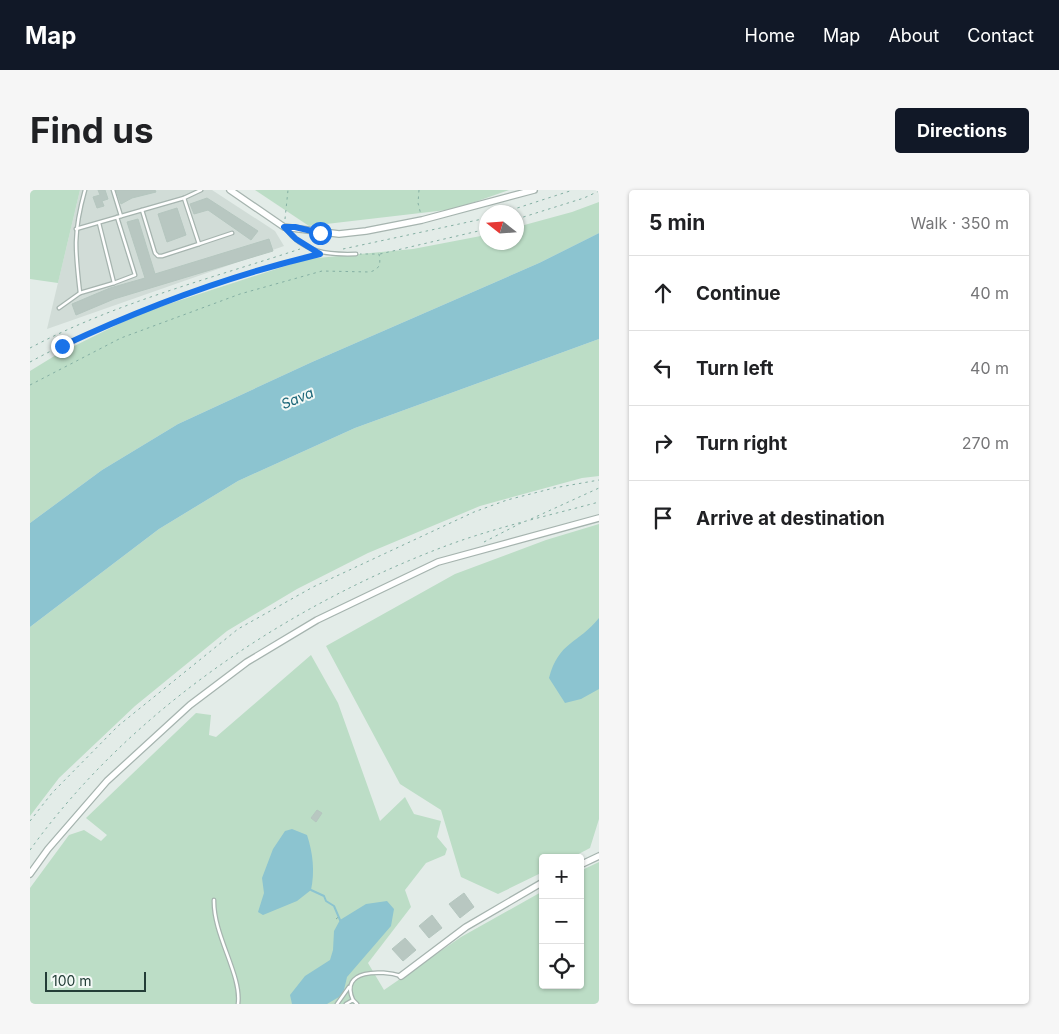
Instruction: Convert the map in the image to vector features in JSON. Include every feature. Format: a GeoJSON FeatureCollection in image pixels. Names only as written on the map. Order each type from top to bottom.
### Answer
{"type":"FeatureCollection","features":[{"type":"Feature","properties":{"kind":"street"},"geometry":{"type":"LineString","coordinates":[[230,190],[284,227],[339,234],[366,231],[422,220],[534,190]]}},
{"type":"Feature","properties":{"kind":"street"},"geometry":{"type":"LineString","coordinates":[[30,874],[48,849],[106,782],[190,705],[247,662],[317,620],[438,562],[599,518]]}},
{"type":"Feature","properties":{"kind":"street"},"geometry":{"type":"LineString","coordinates":[[584,863],[599,856]]}},
{"type":"Feature","properties":{"kind":"street"},"geometry":{"type":"LineString","coordinates":[[401,976],[466,927],[539,884]]}},
{"type":"Feature","properties":{"kind":"lane"},"geometry":{"type":"LineString","coordinates":[[80,294],[75,249],[76,229],[85,190]]}},
{"type":"Feature","properties":{"kind":"lane"},"geometry":{"type":"LineString","coordinates":[[113,190],[121,216]]}},
{"type":"Feature","properties":{"kind":"lane"},"geometry":{"type":"LineString","coordinates":[[76,229],[184,198],[201,190]]}},
{"type":"Feature","properties":{"kind":"lane"},"geometry":{"type":"LineString","coordinates":[[184,198],[199,244]]}},
{"type":"Feature","properties":{"kind":"lane"},"geometry":{"type":"LineString","coordinates":[[142,210],[154,253],[158,256],[232,233]]}},
{"type":"Feature","properties":{"kind":"lane"},"geometry":{"type":"LineString","coordinates":[[59,308],[80,294],[135,276],[117,217]]}},
{"type":"Feature","properties":{"kind":"lane"},"geometry":{"type":"LineString","coordinates":[[99,222],[114,282]]}},
{"type":"Feature","properties":{"kind":"lane"},"geometry":{"type":"LineString","coordinates":[[284,227],[320,254],[356,254]]}},
{"type":"Feature","properties":{"kind":"lane"},"geometry":{"type":"LineString","coordinates":[[214,900],[216,925],[238,988],[238,1004]]}},
{"type":"Feature","properties":{"kind":"lane"},"geometry":{"type":"LineString","coordinates":[[337,1004],[357,978],[371,972],[401,976]]}},
{"type":"Feature","properties":{"kind":"lane"},"geometry":{"type":"LineString","coordinates":[[351,984],[350,992],[357,1004]]}},
{"type":"Feature","properties":{"kind":"lane"},"geometry":{"type":"LineString","coordinates":[[346,1004],[353,1000]]}},
{"type":"Feature","properties":{"kind":"path"},"geometry":{"type":"LineString","coordinates":[[284,227],[288,190]]}},
{"type":"Feature","properties":{"kind":"path"},"geometry":{"type":"LineString","coordinates":[[420,190],[418,203],[422,220]]}},
{"type":"Feature","properties":{"kind":"path"},"geometry":{"type":"LineString","coordinates":[[524,206],[573,190]]}},
{"type":"Feature","properties":{"kind":"path"},"geometry":{"type":"LineString","coordinates":[[524,217],[584,198],[599,191]]}},
{"type":"Feature","properties":{"kind":"path"},"geometry":{"type":"LineString","coordinates":[[343,249],[479,220]]}},
{"type":"Feature","properties":{"kind":"path"},"geometry":{"type":"LineString","coordinates":[[356,254],[380,254],[479,231]]}},
{"type":"Feature","properties":{"kind":"path"},"geometry":{"type":"LineString","coordinates":[[30,348],[96,317],[127,305],[308,246]]}},
{"type":"Feature","properties":{"kind":"path"},"geometry":{"type":"LineString","coordinates":[[30,362],[120,320],[200,288],[320,254]]}},
{"type":"Feature","properties":{"kind":"path"},"geometry":{"type":"LineString","coordinates":[[30,385],[121,338],[240,294],[322,271],[370,272],[377,270],[381,264],[380,254]]}},
{"type":"Feature","properties":{"kind":"path"},"geometry":{"type":"LineString","coordinates":[[30,821],[52,793],[118,726],[238,629],[313,587],[474,512],[507,500],[554,488],[599,480]]}},
{"type":"Feature","properties":{"kind":"path"},"geometry":{"type":"LineString","coordinates":[[480,544],[569,500],[599,488]]}},
{"type":"Feature","properties":{"kind":"path"},"geometry":{"type":"LineString","coordinates":[[336,919],[341,915]]}},
{"type":"Feature","properties":{"kind":"shaded area"},"geometry":{"type":"Polygon","coordinates":[[[80,190],[212,190],[275,231],[284,246],[47,329],[80,190]]]}},
{"type":"Feature","properties":{"kind":"green space"},"geometry":{"type":"Polygon","coordinates":[[[30,190],[80,190],[58,283],[30,279],[30,190]]]}},
{"type":"Feature","properties":{"kind":"green space"},"geometry":{"type":"Polygon","coordinates":[[[255,190],[509,190],[455,209],[309,226],[255,190]]]}},
{"type":"Feature","properties":{"kind":"green space"},"geometry":{"type":"Polygon","coordinates":[[[599,202],[599,233],[539,263],[312,362],[178,424],[102,470],[30,523],[30,371],[56,355],[141,313],[307,259],[413,249],[479,236],[479,250],[524,250],[524,225],[572,212],[599,202]]]}},
{"type":"Feature","properties":{"kind":"green space"},"geometry":{"type":"Polygon","coordinates":[[[599,339],[599,476],[582,478],[480,506],[368,553],[297,589],[227,631],[135,706],[59,778],[30,816],[30,627],[159,529],[238,481],[355,428],[599,339]]]}},
{"type":"Feature","properties":{"kind":"green space"},"geometry":{"type":"Polygon","coordinates":[[[599,524],[599,819],[590,848],[579,854],[539,854],[539,874],[498,894],[461,877],[441,810],[400,784],[326,646],[455,574],[546,540],[599,524]]]}},
{"type":"Feature","properties":{"kind":"green space"},"geometry":{"type":"Polygon","coordinates":[[[311,655],[338,703],[380,821],[405,797],[414,814],[441,821],[437,837],[447,849],[445,855],[426,863],[405,890],[411,907],[368,963],[384,990],[461,937],[539,893],[539,989],[584,989],[584,869],[599,862],[599,1004],[30,1004],[30,888],[69,835],[84,830],[101,841],[107,835],[86,818],[196,713],[211,715],[209,735],[216,737],[311,655]]]}},
{"type":"Feature","properties":{"kind":"water","name":"Sava"},"geometry":{"type":"Polygon","coordinates":[[[599,233],[599,339],[355,428],[238,481],[159,529],[30,627],[30,523],[102,470],[178,424],[312,362],[539,263],[599,233]]]}},
{"type":"Feature","properties":{"kind":"water"},"geometry":{"type":"Polygon","coordinates":[[[599,618],[599,689],[581,699],[565,703],[549,678],[553,666],[564,650],[599,618]]]}},
{"type":"Feature","properties":{"kind":"water"},"geometry":{"type":"Polygon","coordinates":[[[292,829],[307,835],[313,862],[311,890],[297,901],[263,915],[258,912],[264,893],[262,878],[273,849],[285,831],[292,829]]]}},
{"type":"Feature","properties":{"kind":"water"},"geometry":{"type":"Polygon","coordinates":[[[387,901],[394,909],[391,926],[347,977],[344,990],[339,997],[327,1004],[292,1004],[290,995],[305,976],[330,960],[333,950],[334,931],[340,920],[366,904],[387,901]]]}},
{"type":"Feature","properties":{"kind":"building"},"geometry":{"type":"Polygon","coordinates":[[[98,190],[105,190],[108,199],[102,201],[104,206],[97,208],[93,197],[100,195],[98,190]]]}},
{"type":"Feature","properties":{"kind":"building"},"geometry":{"type":"Polygon","coordinates":[[[116,190],[155,190],[156,192],[132,198],[121,204],[116,190]]]}},
{"type":"Feature","properties":{"kind":"building"},"geometry":{"type":"Polygon","coordinates":[[[207,198],[258,231],[251,240],[208,210],[194,214],[190,204],[207,198]]]}},
{"type":"Feature","properties":{"kind":"building"},"geometry":{"type":"Polygon","coordinates":[[[177,208],[186,235],[167,242],[158,214],[177,208]]]}},
{"type":"Feature","properties":{"kind":"building"},"geometry":{"type":"Polygon","coordinates":[[[138,219],[155,274],[269,239],[273,251],[114,299],[76,315],[72,304],[110,288],[145,278],[127,222],[138,219]]]}},
{"type":"Feature","properties":{"kind":"building"},"geometry":{"type":"Polygon","coordinates":[[[317,810],[322,813],[316,822],[311,818],[317,810]]]}},
{"type":"Feature","properties":{"kind":"building"},"geometry":{"type":"Polygon","coordinates":[[[464,893],[474,907],[460,918],[449,904],[464,893]]]}},
{"type":"Feature","properties":{"kind":"building"},"geometry":{"type":"Polygon","coordinates":[[[432,915],[442,928],[429,938],[419,926],[432,915]]]}},
{"type":"Feature","properties":{"kind":"building"},"geometry":{"type":"Polygon","coordinates":[[[405,938],[416,950],[403,961],[392,949],[405,938]]]}},
{"type":"Feature","properties":{"kind":"waterway"},"geometry":{"type":"LineString","coordinates":[[311,890],[324,896],[326,901],[334,906],[340,920]]}},
{"type":"Feature","properties":{"kind":"route"},"geometry":{"type":"LineString","coordinates":[[62,346],[135,313],[200,288],[296,259],[320,254],[296,239],[284,227],[295,227],[320,233]]}}]}
